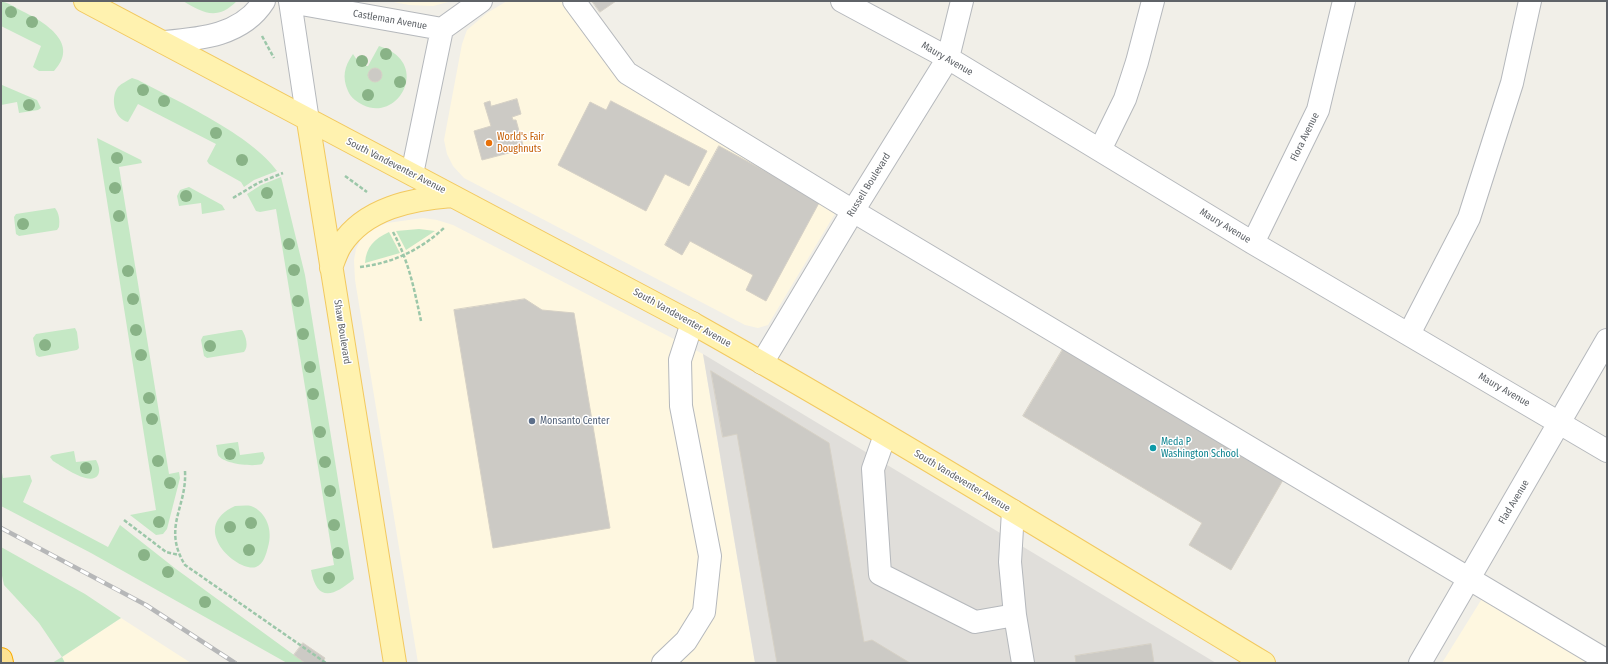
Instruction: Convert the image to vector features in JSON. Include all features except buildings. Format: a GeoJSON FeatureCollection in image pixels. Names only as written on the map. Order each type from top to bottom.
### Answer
{"type":"FeatureCollection","features":[{"type":"Feature","properties":{"kind":"main road","name":"South Vandeventer Avenue"},"geometry":{"type":"LineString","coordinates":[[84,1],[308,121],[412,174],[762,363],[1013,511],[1264,663]]}},
{"type":"Feature","properties":{"kind":"main road","name":"Shaw Boulevard"},"geometry":{"type":"LineString","coordinates":[[308,121],[395,663]]}},
{"type":"Feature","properties":{"kind":"main road"},"geometry":{"type":"LineString","coordinates":[[332,268],[340,246],[349,234],[373,215],[413,202],[452,196]]}},
{"type":"Feature","properties":{"kind":"street"},"geometry":{"type":"LineString","coordinates":[[163,42],[209,37],[229,30],[248,19],[264,1]]}},
{"type":"Feature","properties":{"kind":"street"},"geometry":{"type":"LineString","coordinates":[[412,174],[442,29],[482,1]]}},
{"type":"Feature","properties":{"kind":"street"},"geometry":{"type":"LineString","coordinates":[[574,1],[627,73],[853,211],[1607,661]]}},
{"type":"Feature","properties":{"kind":"street","name":"Maury Avenue"},"geometry":{"type":"LineString","coordinates":[[842,1],[948,58],[1253,243],[1607,451]]}},
{"type":"Feature","properties":{"kind":"street","name":"Russell Boulevard"},"geometry":{"type":"LineString","coordinates":[[762,363],[853,211],[948,58],[962,1]]}},
{"type":"Feature","properties":{"kind":"street"},"geometry":{"type":"LineString","coordinates":[[1100,150],[1125,99],[1137,62],[1153,1]]}},
{"type":"Feature","properties":{"kind":"street","name":"Flora Avenue"},"geometry":{"type":"LineString","coordinates":[[1253,243],[1318,110],[1344,1]]}},
{"type":"Feature","properties":{"kind":"street"},"geometry":{"type":"LineString","coordinates":[[1408,334],[1469,218],[1512,83],[1530,1]]}},
{"type":"Feature","properties":{"kind":"street","name":"Castleman Avenue"},"geometry":{"type":"LineString","coordinates":[[290,2],[442,29]]}},
{"type":"Feature","properties":{"kind":"street","name":"Shaw Boulevard"},"geometry":{"type":"LineString","coordinates":[[290,2],[308,121]]}},
{"type":"Feature","properties":{"kind":"street"},"geometry":{"type":"LineString","coordinates":[[663,663],[686,641],[704,612],[710,556],[681,406],[680,360],[692,324]]}},
{"type":"Feature","properties":{"kind":"street","name":"Flad Avenue"},"geometry":{"type":"LineString","coordinates":[[1420,663],[1607,340]]}},
{"type":"Feature","properties":{"kind":"street"},"geometry":{"type":"LineString","coordinates":[[885,435],[873,469],[880,574],[975,622],[1015,615]]}},
{"type":"Feature","properties":{"kind":"street"},"geometry":{"type":"LineString","coordinates":[[1013,511],[1010,562],[1015,615],[1023,663]]}},
{"type":"Feature","properties":{"kind":"path"},"geometry":{"type":"LineString","coordinates":[[259,30],[276,63]]}},
{"type":"Feature","properties":{"kind":"path"},"geometry":{"type":"LineString","coordinates":[[233,198],[258,183],[283,173]]}},
{"type":"Feature","properties":{"kind":"path"},"geometry":{"type":"LineString","coordinates":[[345,176],[371,197]]}},
{"type":"Feature","properties":{"kind":"path"},"geometry":{"type":"LineString","coordinates":[[390,228],[405,255],[414,281],[421,321]]}},
{"type":"Feature","properties":{"kind":"path"},"geometry":{"type":"LineString","coordinates":[[360,267],[380,264],[405,255],[431,239],[444,228]]}},
{"type":"Feature","properties":{"kind":"path"},"geometry":{"type":"LineString","coordinates":[[185,471],[186,486],[176,523],[174,541],[179,555],[185,565],[192,572],[326,663]]}},
{"type":"Feature","properties":{"kind":"path"},"geometry":{"type":"LineString","coordinates":[[124,520],[166,552],[179,555]]}},
{"type":"Feature","properties":{"kind":"shaded area"},"geometry":{"type":"Polygon","coordinates":[[[388,1],[452,1],[433,6],[409,5],[388,1]]]}},
{"type":"Feature","properties":{"kind":"shaded area"},"geometry":{"type":"Polygon","coordinates":[[[507,1],[565,1],[625,84],[836,212],[768,325],[758,328],[745,325],[464,178],[453,166],[447,154],[444,140],[462,44],[467,30],[487,13],[507,1]]]}},
{"type":"Feature","properties":{"kind":"shaded area"},"geometry":{"type":"Polygon","coordinates":[[[423,218],[437,220],[453,225],[703,354],[755,663],[418,663],[355,280],[354,260],[356,249],[361,239],[369,230],[387,223],[423,218]]]}},
{"type":"Feature","properties":{"kind":"shaded area"},"geometry":{"type":"Polygon","coordinates":[[[703,354],[1216,663],[755,663],[703,354]]]}},
{"type":"Feature","properties":{"kind":"shaded area"},"geometry":{"type":"Polygon","coordinates":[[[1483,597],[1595,663],[1442,663],[1483,597]]]}},
{"type":"Feature","properties":{"kind":"shaded area"},"geometry":{"type":"Polygon","coordinates":[[[121,618],[191,663],[65,663],[62,657],[121,618]]]}},
{"type":"Feature","properties":{"kind":"green space"},"geometry":{"type":"Polygon","coordinates":[[[1,1],[42,22],[57,36],[62,43],[63,52],[61,61],[54,71],[39,71],[33,67],[41,46],[1,26],[1,1]]]}},
{"type":"Feature","properties":{"kind":"green space"},"geometry":{"type":"Polygon","coordinates":[[[183,1],[237,1],[223,11],[210,13],[197,9],[183,1]]]}},
{"type":"Feature","properties":{"kind":"green space"},"geometry":{"type":"Polygon","coordinates":[[[379,46],[395,54],[404,64],[407,76],[404,88],[398,98],[388,106],[376,108],[363,105],[352,98],[346,86],[345,72],[353,54],[361,66],[368,66],[379,46]]]}},
{"type":"Feature","properties":{"kind":"green space"},"geometry":{"type":"Polygon","coordinates":[[[132,78],[193,109],[233,132],[266,158],[277,171],[254,180],[244,187],[241,182],[209,164],[207,161],[216,144],[138,104],[128,122],[123,120],[119,117],[115,108],[114,97],[118,87],[132,78]]]}},
{"type":"Feature","properties":{"kind":"green space"},"geometry":{"type":"Polygon","coordinates":[[[2,85],[37,100],[41,108],[38,110],[19,113],[17,102],[1,105],[2,85]]]}},
{"type":"Feature","properties":{"kind":"green space"},"geometry":{"type":"Polygon","coordinates":[[[97,138],[141,160],[142,163],[119,167],[169,474],[179,472],[180,478],[167,529],[163,534],[156,535],[130,515],[156,510],[97,138]]]}},
{"type":"Feature","properties":{"kind":"green space"},"geometry":{"type":"Polygon","coordinates":[[[281,177],[305,275],[354,579],[340,589],[328,593],[322,592],[318,588],[311,570],[334,565],[276,209],[260,212],[256,211],[247,194],[261,185],[281,177]]]}},
{"type":"Feature","properties":{"kind":"green space"},"geometry":{"type":"Polygon","coordinates":[[[189,187],[222,205],[225,210],[202,214],[201,203],[179,206],[177,196],[180,190],[189,187]]]}},
{"type":"Feature","properties":{"kind":"green space"},"geometry":{"type":"Polygon","coordinates":[[[55,208],[59,219],[59,227],[57,230],[19,236],[16,234],[14,217],[16,214],[55,208]]]}},
{"type":"Feature","properties":{"kind":"green space"},"geometry":{"type":"Polygon","coordinates":[[[419,229],[435,231],[406,250],[396,231],[419,229]]]}},
{"type":"Feature","properties":{"kind":"green space"},"geometry":{"type":"Polygon","coordinates":[[[389,232],[400,253],[365,263],[367,252],[372,244],[389,232]]]}},
{"type":"Feature","properties":{"kind":"green space"},"geometry":{"type":"Polygon","coordinates":[[[75,328],[79,348],[77,350],[39,357],[36,355],[33,338],[36,334],[75,328]]]}},
{"type":"Feature","properties":{"kind":"green space"},"geometry":{"type":"Polygon","coordinates":[[[242,330],[246,338],[247,344],[244,352],[207,358],[204,356],[201,340],[203,336],[242,330]]]}},
{"type":"Feature","properties":{"kind":"green space"},"geometry":{"type":"Polygon","coordinates":[[[238,442],[240,455],[263,452],[265,458],[262,464],[252,465],[232,463],[226,461],[218,455],[216,445],[238,442]]]}},
{"type":"Feature","properties":{"kind":"green space"},"geometry":{"type":"Polygon","coordinates":[[[74,451],[76,462],[96,460],[99,469],[98,475],[89,479],[83,477],[69,471],[53,461],[50,457],[52,455],[74,451]]]}},
{"type":"Feature","properties":{"kind":"green space"},"geometry":{"type":"Polygon","coordinates":[[[1,467],[3,478],[30,475],[32,481],[23,502],[108,547],[120,525],[176,569],[305,663],[287,663],[91,553],[1,506],[1,467]]]}},
{"type":"Feature","properties":{"kind":"green space"},"geometry":{"type":"Polygon","coordinates":[[[235,506],[251,506],[257,509],[265,517],[270,535],[265,556],[259,566],[248,567],[238,563],[221,547],[216,537],[216,526],[221,515],[235,506]]]}},
{"type":"Feature","properties":{"kind":"green space"},"geometry":{"type":"Polygon","coordinates":[[[1,547],[85,594],[121,618],[62,657],[39,623],[4,585],[1,571],[1,547]]]}},
{"type":"Feature","properties":{"kind":"green space"},"geometry":{"type":"Polygon","coordinates":[[[62,657],[65,663],[52,663],[62,657]]]}},
{"type":"Feature","properties":{"kind":"railway"},"geometry":{"type":"LineString","coordinates":[[1,528],[146,605],[235,663]]}},
{"type":"Feature","properties":{"kind":"place","name":"World's Fair Doughnuts"},"geometry":{"type":"Point","coordinates":[489,143]}},
{"type":"Feature","properties":{"kind":"place","name":"Monsanto Center"},"geometry":{"type":"Point","coordinates":[532,421]}},
{"type":"Feature","properties":{"kind":"place","name":"Meda P Washington School"},"geometry":{"type":"Point","coordinates":[1153,448]}}]}
